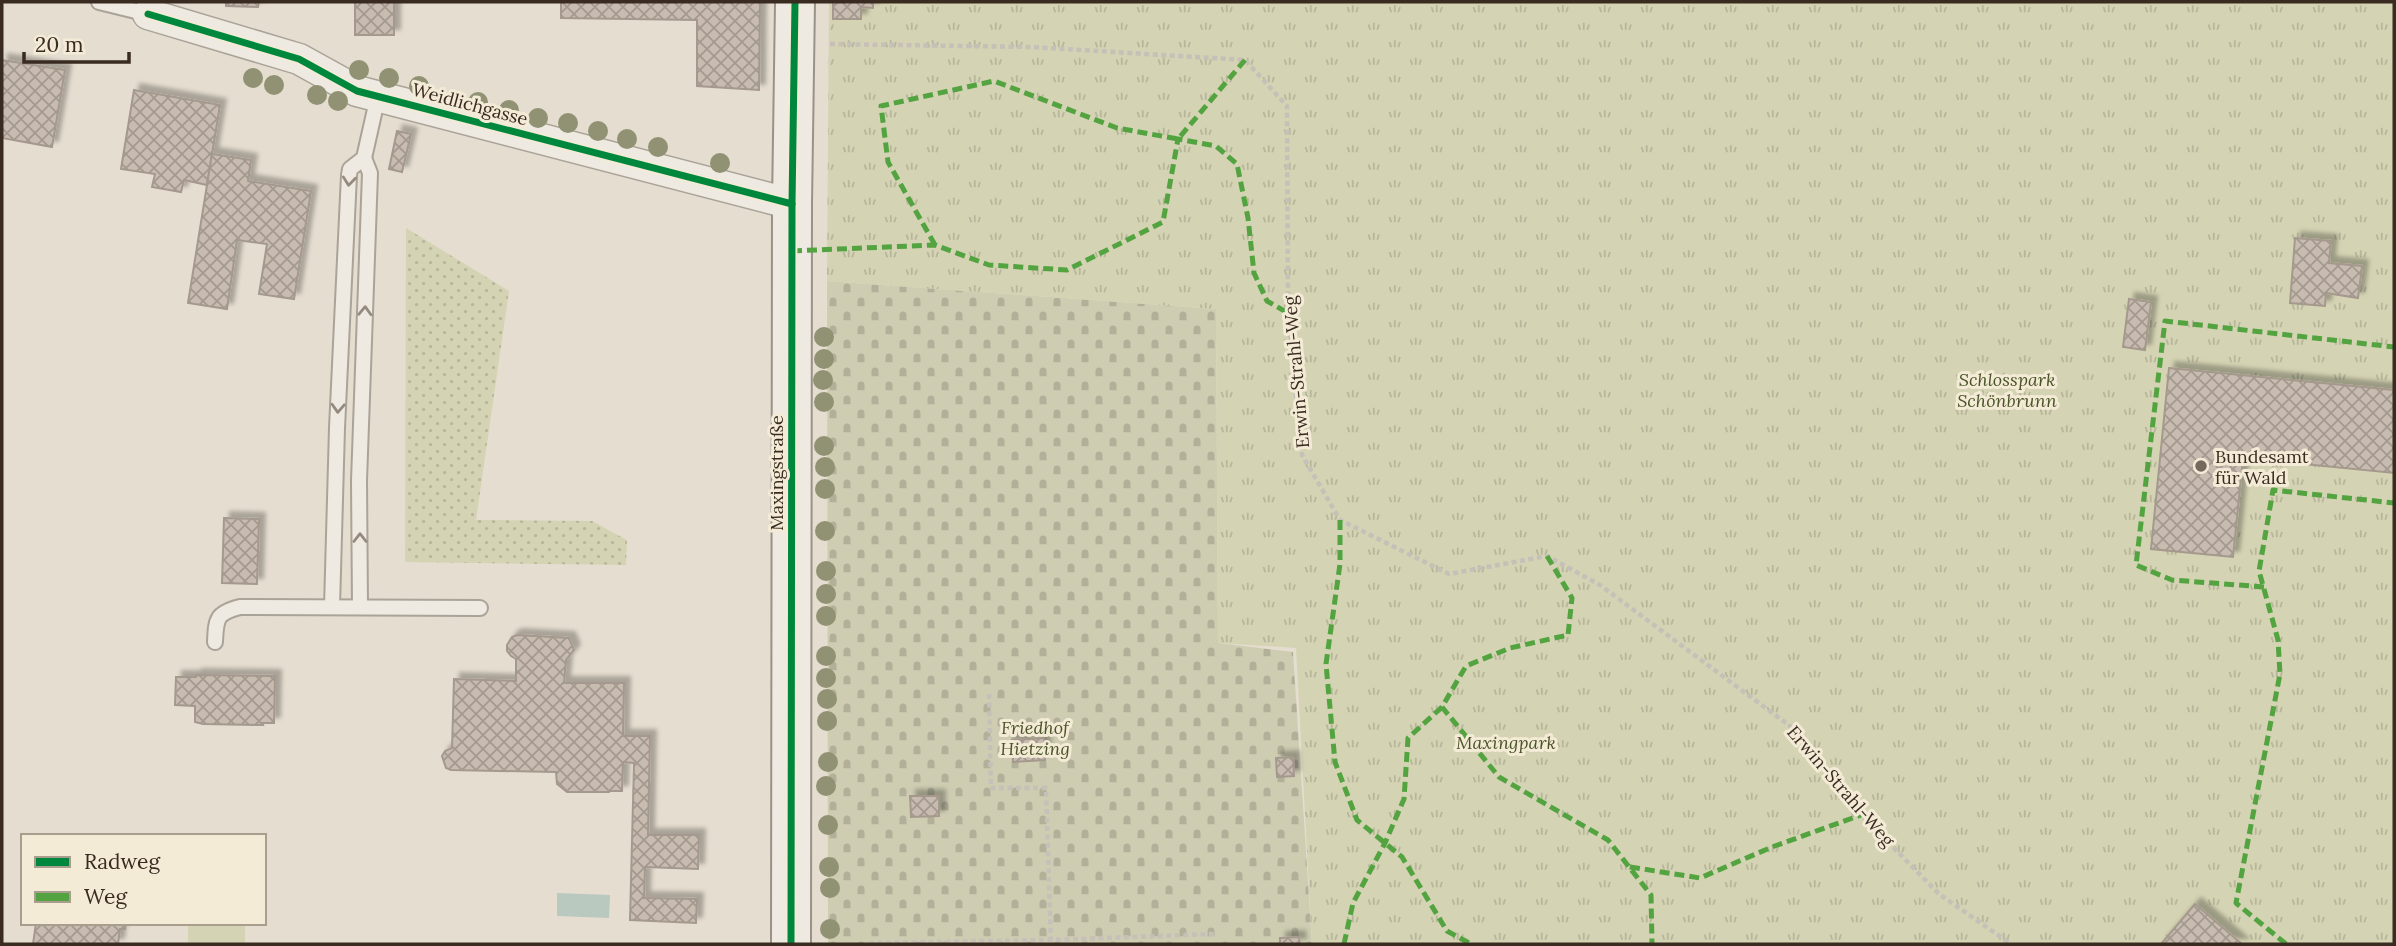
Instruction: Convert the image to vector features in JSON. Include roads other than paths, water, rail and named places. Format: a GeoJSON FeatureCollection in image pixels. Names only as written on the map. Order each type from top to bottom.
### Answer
{"type":"FeatureCollection","features":[{"type":"Feature","properties":{"kind":"street","name":"Maxingstraße"},"geometry":{"type":"LineString","coordinates":[[791,944],[792,204],[795,2]]}},
{"type":"Feature","properties":{"kind":"street","name":"Weidlichgasse"},"geometry":{"type":"LineString","coordinates":[[148,14],[299,59],[357,91],[792,204]]}},
{"type":"Feature","properties":{"kind":"lane","name":"Weidlichgasse"},"geometry":{"type":"LineString","coordinates":[[99,2],[148,14]]}},
{"type":"Feature","properties":{"kind":"lane"},"geometry":{"type":"LineString","coordinates":[[360,606],[359,481],[370,173],[364,158],[379,96]]}},
{"type":"Feature","properties":{"kind":"lane"},"geometry":{"type":"LineString","coordinates":[[331,607],[349,175],[350,169],[364,158]]}},
{"type":"Feature","properties":{"kind":"lane"},"geometry":{"type":"LineString","coordinates":[[215,642],[216,621],[222,613],[240,607],[480,608]]}},
{"type":"Feature","properties":{"kind":"place","name":"Bundesamt für Wald"},"geometry":{"type":"Point","coordinates":[2201,466]}},
{"type":"Feature","properties":{"kind":"park label","name":"Schlosspark Schönbrunn"},"geometry":{"type":"Point","coordinates":[2007,389]}},
{"type":"Feature","properties":{"kind":"park label","name":"Friedhof Hietzing"},"geometry":{"type":"Point","coordinates":[1035,737]}},
{"type":"Feature","properties":{"kind":"park label","name":"Maxingpark"},"geometry":{"type":"Point","coordinates":[1506,742]}}]}
